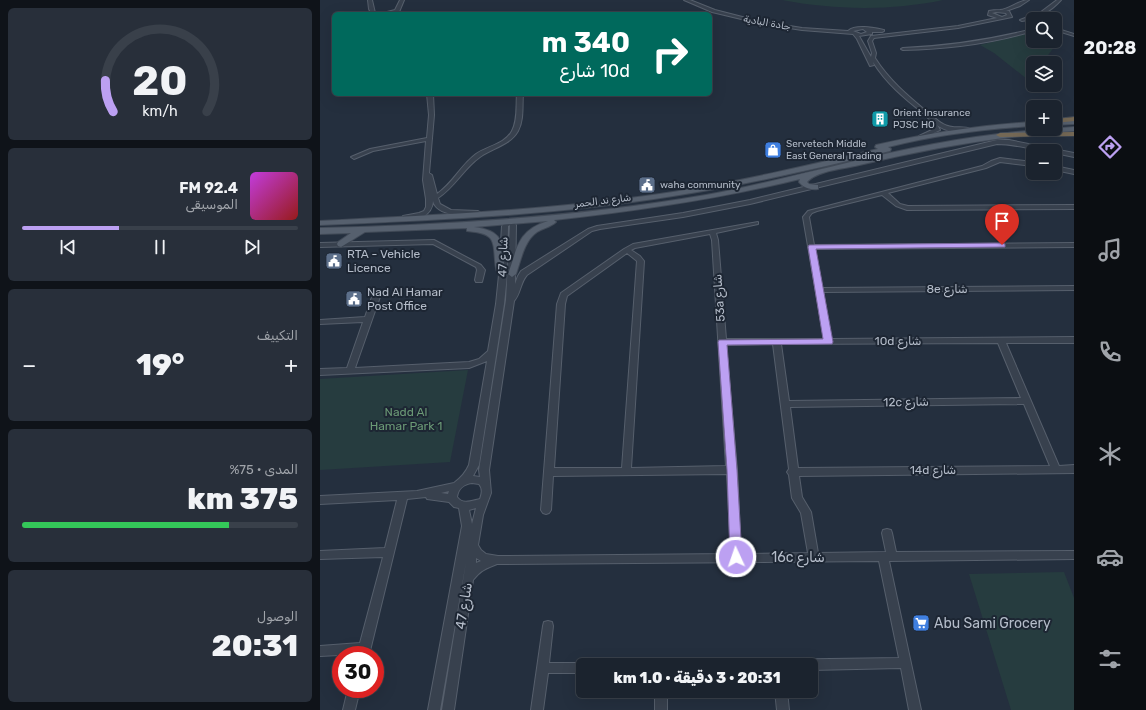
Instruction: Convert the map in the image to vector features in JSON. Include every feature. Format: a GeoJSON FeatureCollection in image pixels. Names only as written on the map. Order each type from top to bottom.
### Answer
{"type":"FeatureCollection","features":[{"type":"Feature","properties":{"kind":"highway"},"geometry":{"type":"LineString","coordinates":[[1062,121],[1074,120]]}},
{"type":"Feature","properties":{"kind":"highway"},"geometry":{"type":"LineString","coordinates":[[1000,135],[1074,134]]}},
{"type":"Feature","properties":{"kind":"main road"},"geometry":{"type":"LineString","coordinates":[[807,168],[815,164],[861,151],[919,138],[984,128],[1026,125]]}},
{"type":"Feature","properties":{"kind":"main road"},"geometry":{"type":"LineString","coordinates":[[1062,126],[1074,125]]}},
{"type":"Feature","properties":{"kind":"main road","name":"شارع ند الحمر"},"geometry":{"type":"LineString","coordinates":[[320,224],[484,214],[579,206],[655,196],[807,168],[932,140],[1026,129]]}},
{"type":"Feature","properties":{"kind":"main road","name":"شارع ند الحمر"},"geometry":{"type":"LineString","coordinates":[[320,232],[510,222],[608,212],[712,196],[928,147],[1000,135],[1074,129]]}},
{"type":"Feature","properties":{"kind":"main road"},"geometry":{"type":"LineString","coordinates":[[812,174],[804,179],[803,182],[807,186],[815,187]]}},
{"type":"Feature","properties":{"kind":"main road"},"geometry":{"type":"LineString","coordinates":[[320,224],[430,222],[496,217],[504,218],[510,222],[516,217],[525,215],[593,207],[655,196]]}},
{"type":"Feature","properties":{"kind":"main road"},"geometry":{"type":"LineString","coordinates":[[512,274],[523,241],[533,230],[554,221],[608,212]]}},
{"type":"Feature","properties":{"kind":"main road"},"geometry":{"type":"LineString","coordinates":[[400,228],[408,230],[465,228],[488,233],[496,239],[498,243],[501,270],[503,275]]}},
{"type":"Feature","properties":{"kind":"main road"},"geometry":{"type":"LineString","coordinates":[[341,244],[353,241],[367,229]]}},
{"type":"Feature","properties":{"kind":"street"},"geometry":{"type":"LineString","coordinates":[[366,0],[372,12]]}},
{"type":"Feature","properties":{"kind":"street"},"geometry":{"type":"LineString","coordinates":[[370,0],[372,12]]}},
{"type":"Feature","properties":{"kind":"street"},"geometry":{"type":"LineString","coordinates":[[394,12],[398,10],[402,0]]}},
{"type":"Feature","properties":{"kind":"street","name":"جادة البادية"},"geometry":{"type":"LineString","coordinates":[[686,0],[716,12],[757,22],[792,28],[853,32]]}},
{"type":"Feature","properties":{"kind":"street","name":"جادة البادية"},"geometry":{"type":"LineString","coordinates":[[693,0],[728,13],[769,22],[853,32]]}},
{"type":"Feature","properties":{"kind":"street"},"geometry":{"type":"LineString","coordinates":[[853,32],[863,36],[869,32],[934,28],[980,20],[991,15],[990,12],[1000,11],[1019,5],[1028,0]]}},
{"type":"Feature","properties":{"kind":"street"},"geometry":{"type":"LineString","coordinates":[[984,128],[957,130],[947,128],[925,113],[888,80],[873,58],[874,52],[870,40],[873,37],[966,26],[1003,18],[1034,0]]}},
{"type":"Feature","properties":{"kind":"street"},"geometry":{"type":"LineString","coordinates":[[1045,12],[1059,0]]}},
{"type":"Feature","properties":{"kind":"street"},"geometry":{"type":"LineString","coordinates":[[390,12],[399,6]]}},
{"type":"Feature","properties":{"kind":"street"},"geometry":{"type":"LineString","coordinates":[[1000,11],[1010,14],[1017,19]]}},
{"type":"Feature","properties":{"kind":"street"},"geometry":{"type":"LineString","coordinates":[[991,15],[1026,21]]}},
{"type":"Feature","properties":{"kind":"street"},"geometry":{"type":"LineString","coordinates":[[853,32],[860,28],[869,32],[931,30]]}},
{"type":"Feature","properties":{"kind":"street"},"geometry":{"type":"LineString","coordinates":[[1062,31],[1074,35]]}},
{"type":"Feature","properties":{"kind":"street"},"geometry":{"type":"LineString","coordinates":[[853,32],[860,38],[870,61],[878,74],[896,94],[937,129],[934,133],[919,138]]}},
{"type":"Feature","properties":{"kind":"street"},"geometry":{"type":"LineString","coordinates":[[903,49],[967,44],[1026,33]]}},
{"type":"Feature","properties":{"kind":"street"},"geometry":{"type":"LineString","coordinates":[[430,96],[431,112],[426,186],[432,199],[437,205],[448,212],[484,214]]}},
{"type":"Feature","properties":{"kind":"street"},"geometry":{"type":"LineString","coordinates":[[373,221],[420,215],[428,209],[432,199],[477,156],[507,139],[514,132],[517,126],[520,96]]}},
{"type":"Feature","properties":{"kind":"street"},"geometry":{"type":"LineString","coordinates":[[918,112],[925,113]]}},
{"type":"Feature","properties":{"kind":"street"},"geometry":{"type":"LineString","coordinates":[[354,157],[372,150],[429,139]]}},
{"type":"Feature","properties":{"kind":"street"},"geometry":{"type":"LineString","coordinates":[[510,300],[518,292],[520,278],[524,273],[594,228],[716,209],[815,187],[997,142],[1009,142],[1026,145]]}},
{"type":"Feature","properties":{"kind":"street"},"geometry":{"type":"LineString","coordinates":[[1062,152],[1074,155]]}},
{"type":"Feature","properties":{"kind":"street"},"geometry":{"type":"LineString","coordinates":[[828,342],[806,220],[806,217],[810,212],[984,167],[998,160],[1026,163]]}},
{"type":"Feature","properties":{"kind":"street"},"geometry":{"type":"LineString","coordinates":[[1062,169],[1074,172]]}},
{"type":"Feature","properties":{"kind":"street"},"geometry":{"type":"LineString","coordinates":[[884,193],[898,205],[907,208],[1074,207]]}},
{"type":"Feature","properties":{"kind":"street","name":"شارع 47"},"geometry":{"type":"LineString","coordinates":[[459,484],[470,473],[474,464],[500,304],[505,226],[510,222],[513,225],[510,300],[484,470],[485,484]]}},
{"type":"Feature","properties":{"kind":"street"},"geometry":{"type":"LineString","coordinates":[[546,510],[560,304],[564,295],[626,250],[642,243],[756,223]]}},
{"type":"Feature","properties":{"kind":"street","name":"53a شارع"},"geometry":{"type":"LineString","coordinates":[[712,231],[715,240],[723,342],[732,470],[736,557]]}},
{"type":"Feature","properties":{"kind":"street"},"geometry":{"type":"LineString","coordinates":[[353,241],[438,243],[476,264],[481,270],[479,280]]}},
{"type":"Feature","properties":{"kind":"street"},"geometry":{"type":"LineString","coordinates":[[320,245],[341,244]]}},
{"type":"Feature","properties":{"kind":"street"},"geometry":{"type":"LineString","coordinates":[[812,247],[1074,245]]}},
{"type":"Feature","properties":{"kind":"street"},"geometry":{"type":"LineString","coordinates":[[626,250],[638,257],[641,261],[626,471]]}},
{"type":"Feature","properties":{"kind":"street","name":"8e شارع"},"geometry":{"type":"LineString","coordinates":[[819,290],[1074,288]]}},
{"type":"Feature","properties":{"kind":"street"},"geometry":{"type":"LineString","coordinates":[[350,370],[377,294]]}},
{"type":"Feature","properties":{"kind":"street"},"geometry":{"type":"LineString","coordinates":[[320,322],[368,320]]}},
{"type":"Feature","properties":{"kind":"street"},"geometry":{"type":"LineString","coordinates":[[1000,340],[1056,469]]}},
{"type":"Feature","properties":{"kind":"street","name":"10d شارع"},"geometry":{"type":"LineString","coordinates":[[723,342],[1074,340]]}},
{"type":"Feature","properties":{"kind":"street"},"geometry":{"type":"LineString","coordinates":[[777,342],[796,498],[806,512],[814,557]]}},
{"type":"Feature","properties":{"kind":"street"},"geometry":{"type":"LineString","coordinates":[[320,372],[469,365],[482,361],[492,353]]}},
{"type":"Feature","properties":{"kind":"street"},"geometry":{"type":"LineString","coordinates":[[469,365],[482,368],[486,372],[487,378]]}},
{"type":"Feature","properties":{"kind":"street","name":"12c شارع"},"geometry":{"type":"LineString","coordinates":[[785,404],[1026,401]]}},
{"type":"Feature","properties":{"kind":"street","name":"14d شارع"},"geometry":{"type":"LineString","coordinates":[[792,472],[1074,469]]}},
{"type":"Feature","properties":{"kind":"street"},"geometry":{"type":"LineString","coordinates":[[548,472],[732,470]]}},
{"type":"Feature","properties":{"kind":"street"},"geometry":{"type":"LineString","coordinates":[[320,500],[418,495],[452,498],[457,504],[463,504],[466,507],[481,502],[487,493],[488,488],[478,479],[418,495]]}},
{"type":"Feature","properties":{"kind":"street"},"geometry":{"type":"LineString","coordinates":[[452,498],[452,494],[459,484]]}},
{"type":"Feature","properties":{"kind":"street"},"geometry":{"type":"LineString","coordinates":[[364,646],[403,496]]}},
{"type":"Feature","properties":{"kind":"street","name":"شارع 47"},"geometry":{"type":"LineString","coordinates":[[448,710],[481,502]]}},
{"type":"Feature","properties":{"kind":"street","name":"شارع 47"},"geometry":{"type":"LineString","coordinates":[[434,710],[467,526],[463,504]]}},
{"type":"Feature","properties":{"kind":"street"},"geometry":{"type":"LineString","coordinates":[[887,533],[888,556],[905,663],[915,710]]}},
{"type":"Feature","properties":{"kind":"street","name":"16c شارع"},"geometry":{"type":"LineString","coordinates":[[474,546],[475,550],[480,556],[498,560],[1074,555]]}},
{"type":"Feature","properties":{"kind":"street"},"geometry":{"type":"LineString","coordinates":[[320,555],[389,552]]}},
{"type":"Feature","properties":{"kind":"street","name":"16c شارع"},"geometry":{"type":"LineString","coordinates":[[468,579],[479,566],[498,560]]}},
{"type":"Feature","properties":{"kind":"street"},"geometry":{"type":"LineString","coordinates":[[537,710],[548,626]]}},
{"type":"Feature","properties":{"kind":"street"},"geometry":{"type":"LineString","coordinates":[[320,651],[332,651]]}},
{"type":"Feature","properties":{"kind":"street"},"geometry":{"type":"LineString","coordinates":[[818,664],[905,663]]}},
{"type":"Feature","properties":{"kind":"street"},"geometry":{"type":"LineString","coordinates":[[543,668],[576,668]]}},
{"type":"Feature","properties":{"kind":"street"},"geometry":{"type":"LineString","coordinates":[[349,710],[352,698]]}},
{"type":"Feature","properties":{"kind":"street"},"geometry":{"type":"LineString","coordinates":[[660,710],[661,698]]}},
{"type":"Feature","properties":{"kind":"street"},"geometry":{"type":"LineString","coordinates":[[782,698],[783,710]]}},
{"type":"Feature","properties":{"kind":"green space"},"geometry":{"type":"Polygon","coordinates":[[[782,0],[943,0],[903,6],[862,8],[822,6],[782,0]]]}},
{"type":"Feature","properties":{"kind":"green space"},"geometry":{"type":"Polygon","coordinates":[[[1026,34],[1026,48],[1053,48],[1047,56],[1026,56],[1026,78],[994,53],[980,45],[1026,34]]]}},
{"type":"Feature","properties":{"kind":"green space","name":"Nadd Al Hamar Park 1"},"geometry":{"type":"Polygon","coordinates":[[[468,370],[450,462],[320,470],[320,379],[468,370]]]}},
{"type":"Feature","properties":{"kind":"green space"},"geometry":{"type":"Polygon","coordinates":[[[1064,572],[1074,598],[1074,710],[1011,710],[969,574],[1064,572]]]}},
{"type":"Feature","properties":{"kind":"place","name":"Orient Insurance PJSC HO"},"geometry":{"type":"Point","coordinates":[880,119]}},
{"type":"Feature","properties":{"kind":"place","name":"Servetech Middle East General Trading"},"geometry":{"type":"Point","coordinates":[773,150]}},
{"type":"Feature","properties":{"kind":"place","name":"waha community"},"geometry":{"type":"Point","coordinates":[647,185]}},
{"type":"Feature","properties":{"kind":"place","name":"RTA - Vehicle Licence"},"geometry":{"type":"Point","coordinates":[334,261]}},
{"type":"Feature","properties":{"kind":"place","name":"Nad Al Hamar Post Office"},"geometry":{"type":"Point","coordinates":[354,299]}},
{"type":"Feature","properties":{"kind":"place","name":"Abu Sami Grocery"},"geometry":{"type":"Point","coordinates":[921,623]}},
{"type":"Feature","properties":{"kind":"route"},"geometry":{"type":"LineString","coordinates":[[736,557],[732,470],[723,342],[828,342],[812,247],[1002,245]]}}]}
